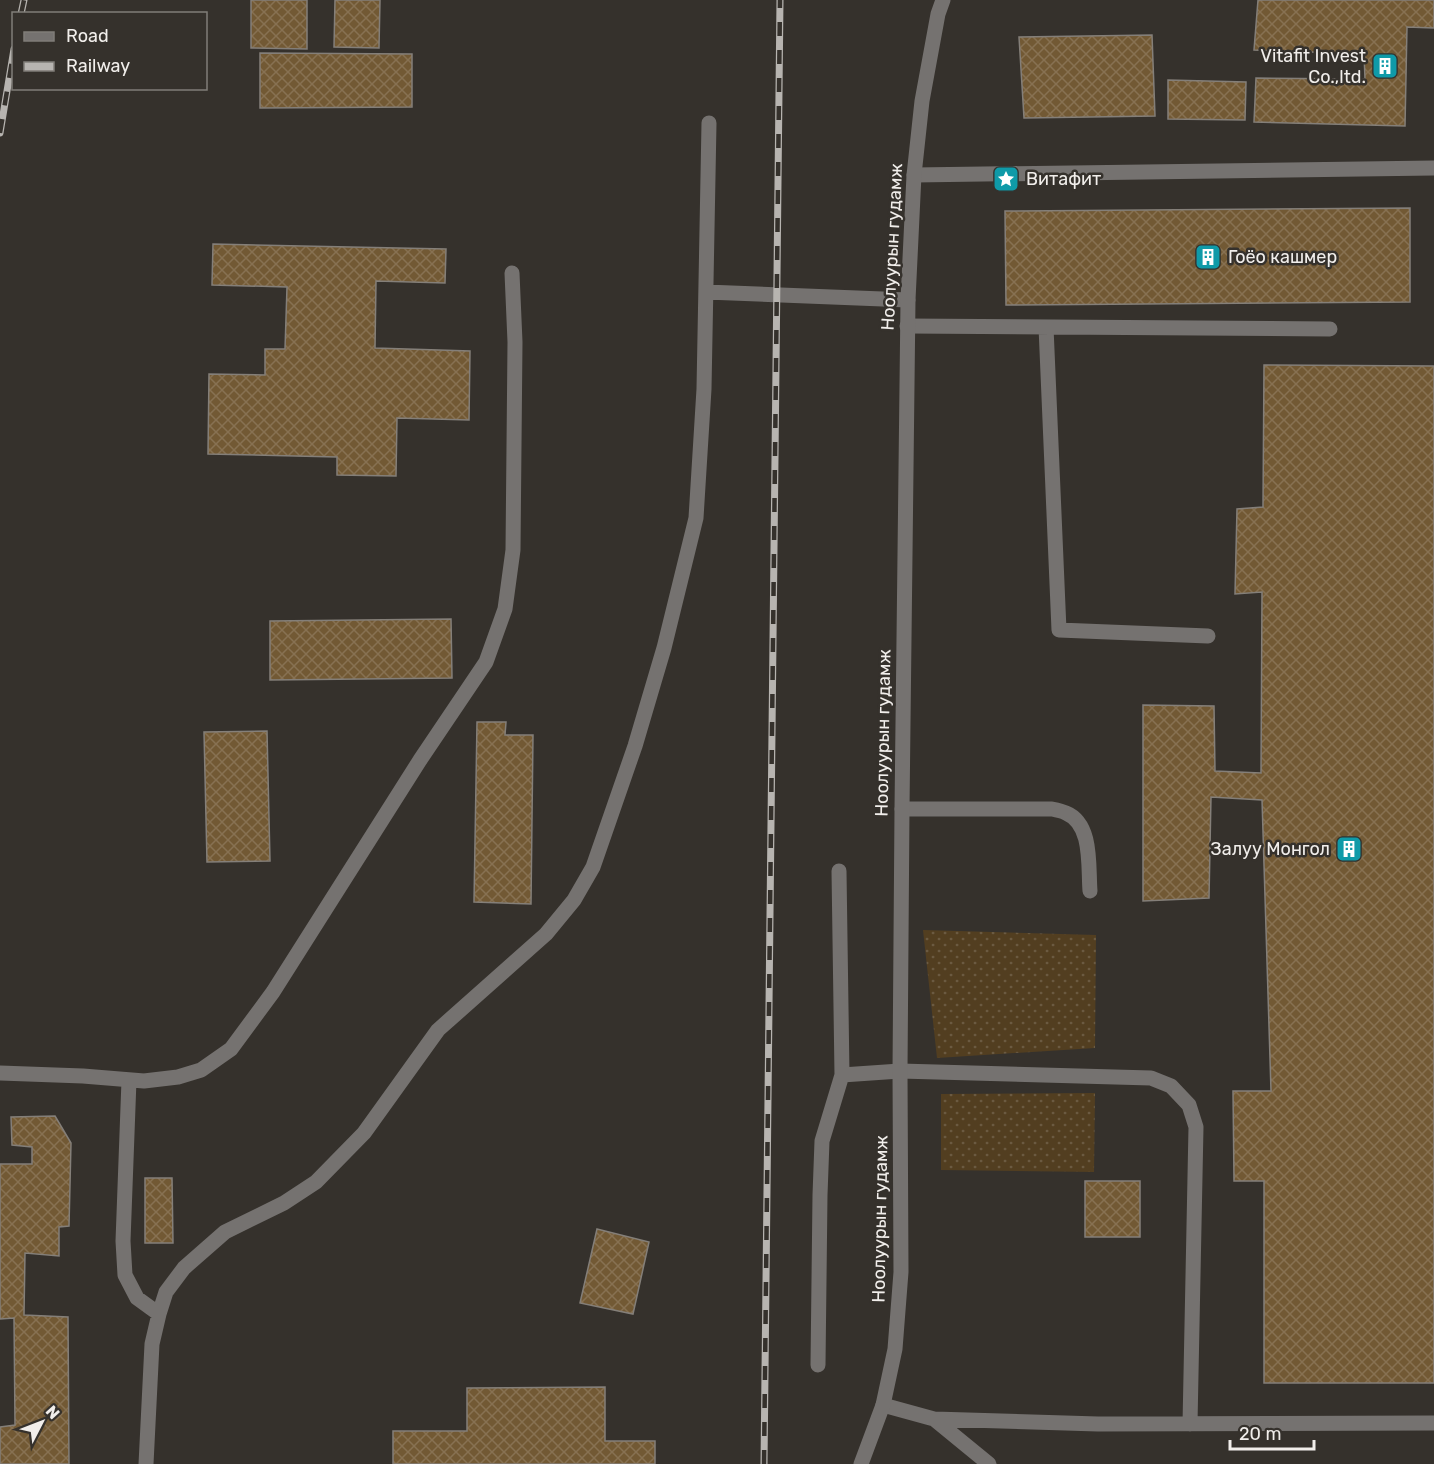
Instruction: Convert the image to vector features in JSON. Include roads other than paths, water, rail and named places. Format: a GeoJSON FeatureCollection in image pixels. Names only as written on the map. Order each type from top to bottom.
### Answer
{"type":"FeatureCollection","features":[{"type":"Feature","properties":{"kind":"street","name":"Ноолуурын гудамж"},"geometry":{"type":"LineString","coordinates":[[861,1464],[883,1405],[895,1349],[901,1272],[900,1071],[907,326],[914,175],[922,101],[938,14],[943,0]]}},
{"type":"Feature","properties":{"kind":"street"},"geometry":{"type":"LineString","coordinates":[[146,1464],[152,1344],[166,1292],[184,1268],[225,1232],[284,1203],[316,1182],[364,1133],[438,1030],[546,934],[574,900],[593,867],[638,735],[664,648],[696,518],[704,389],[709,123]]}},
{"type":"Feature","properties":{"kind":"street"},"geometry":{"type":"LineString","coordinates":[[914,175],[1434,168]]}},
{"type":"Feature","properties":{"kind":"street"},"geometry":{"type":"LineString","coordinates":[[0,1073],[144,1081],[178,1077],[201,1070],[231,1049],[273,992],[420,760],[486,662],[505,609],[513,550],[515,342],[512,273]]}},
{"type":"Feature","properties":{"kind":"street"},"geometry":{"type":"LineString","coordinates":[[706,291],[908,300]]}},
{"type":"Feature","properties":{"kind":"street"},"geometry":{"type":"LineString","coordinates":[[907,326],[1330,329]]}},
{"type":"Feature","properties":{"kind":"street"},"geometry":{"type":"LineString","coordinates":[[1046,327],[1059,630],[1208,636]]}},
{"type":"Feature","properties":{"kind":"street"},"geometry":{"type":"LineString","coordinates":[[902,809],[1052,809],[1068,813],[1078,822],[1086,836],[1090,891]]}},
{"type":"Feature","properties":{"kind":"street"},"geometry":{"type":"LineString","coordinates":[[818,1365],[822,1142],[842,1075],[839,870]]}},
{"type":"Feature","properties":{"kind":"street"},"geometry":{"type":"LineString","coordinates":[[842,1075],[900,1071],[1151,1078],[1171,1086],[1189,1105],[1196,1127],[1190,1424]]}},
{"type":"Feature","properties":{"kind":"street"},"geometry":{"type":"LineString","coordinates":[[129,1080],[123,1241],[125,1275],[137,1298],[159,1314]]}},
{"type":"Feature","properties":{"kind":"street"},"geometry":{"type":"LineString","coordinates":[[883,1405],[934,1419],[1098,1424],[1434,1423]]}},
{"type":"Feature","properties":{"kind":"street"},"geometry":{"type":"LineString","coordinates":[[934,1419],[989,1464]]}},
{"type":"Feature","properties":{"kind":"railway"},"geometry":{"type":"LineString","coordinates":[[21,12],[24,0]]}},
{"type":"Feature","properties":{"kind":"railway"},"geometry":{"type":"LineString","coordinates":[[764,1464],[780,0]]}},
{"type":"Feature","properties":{"kind":"railway"},"geometry":{"type":"LineString","coordinates":[[0,133],[12,61]]}},
{"type":"Feature","properties":{"kind":"place","name":"Vitafit Invest Co.,ltd."},"geometry":{"type":"Point","coordinates":[1385,66]}},
{"type":"Feature","properties":{"kind":"place","name":"Витафит"},"geometry":{"type":"Point","coordinates":[1006,179]}},
{"type":"Feature","properties":{"kind":"place","name":"Гоёо кашмер"},"geometry":{"type":"Point","coordinates":[1208,257]}},
{"type":"Feature","properties":{"kind":"place","name":"Залуу Монгол"},"geometry":{"type":"Point","coordinates":[1349,849]}}]}
